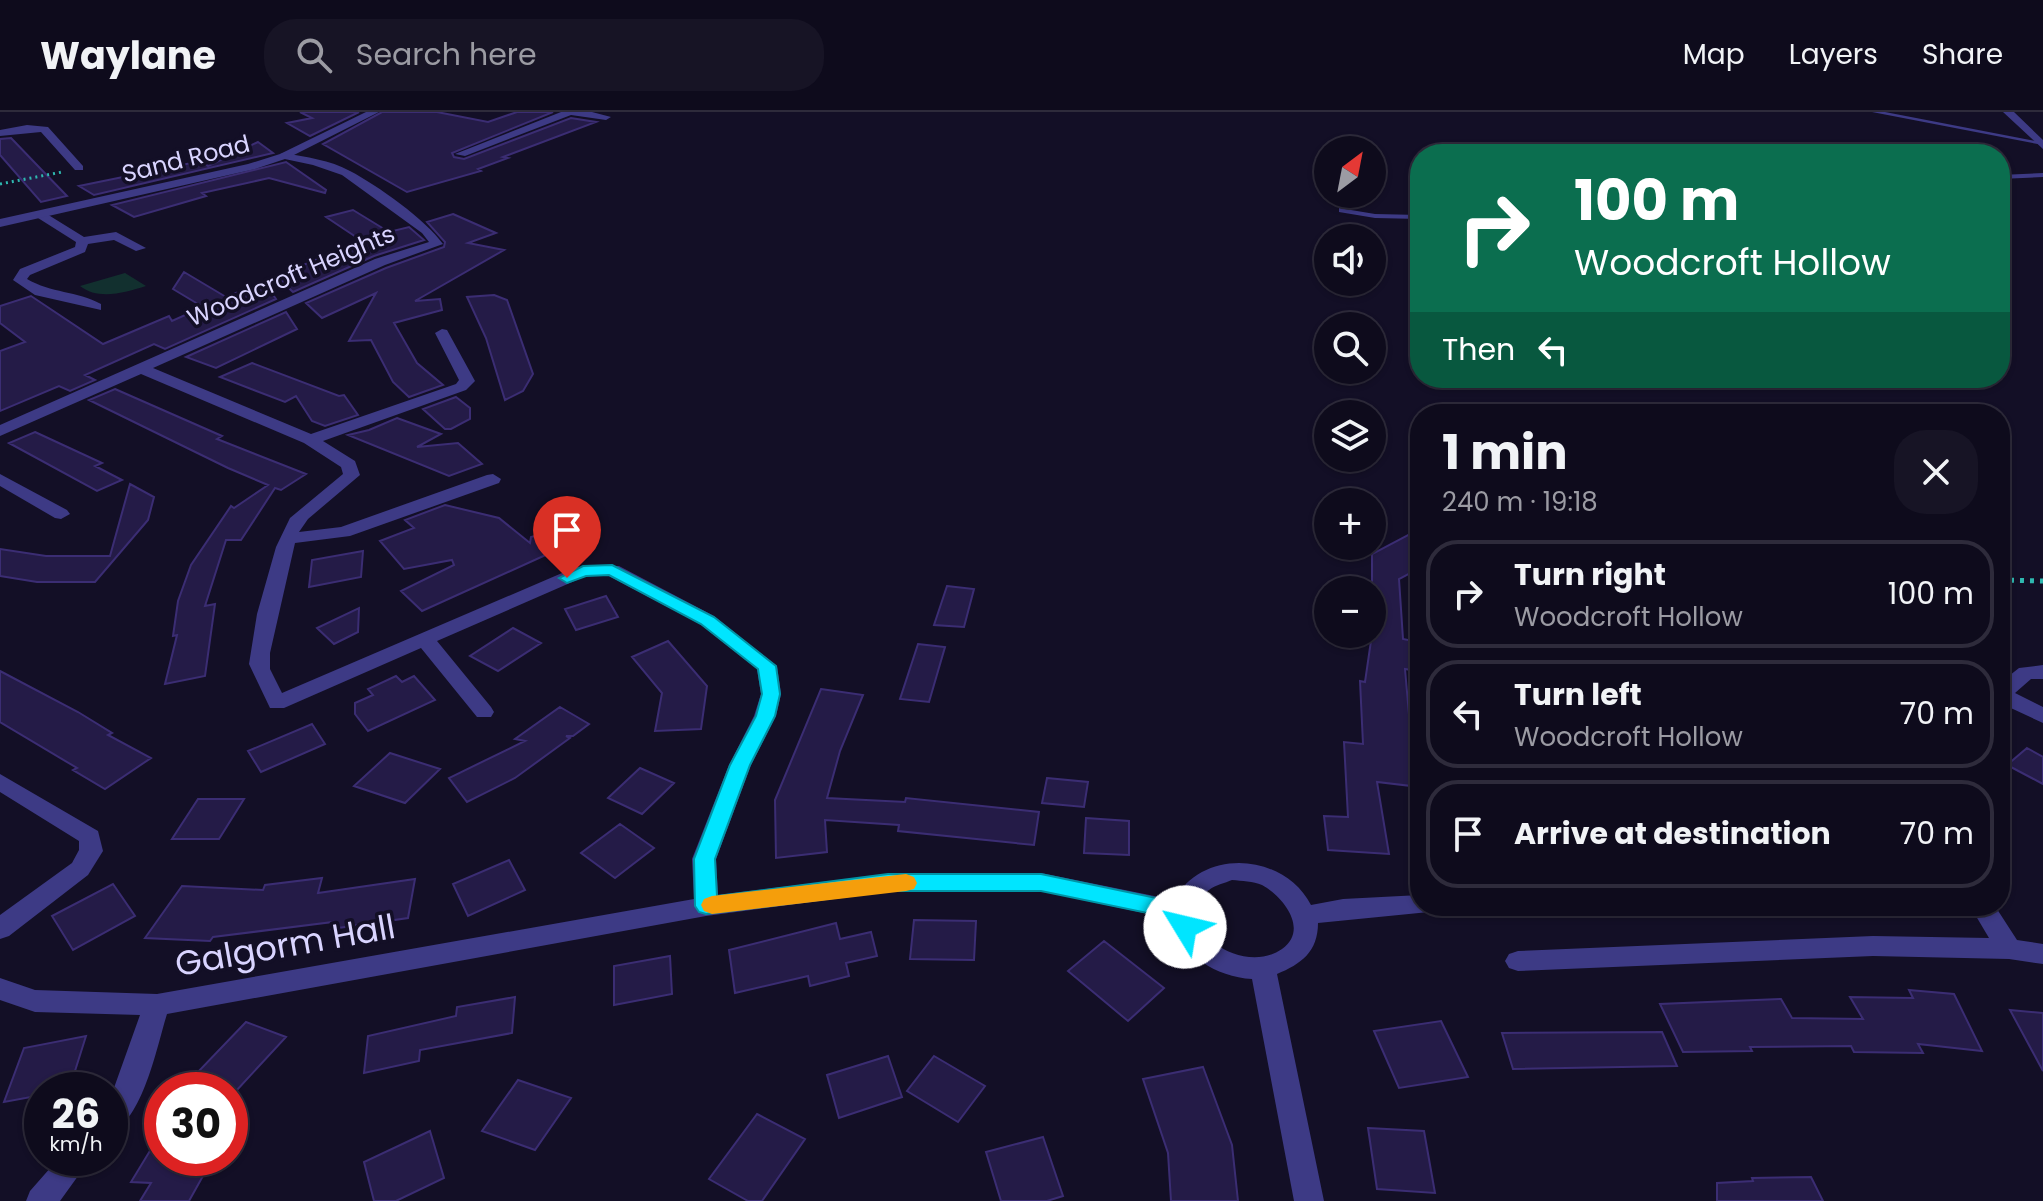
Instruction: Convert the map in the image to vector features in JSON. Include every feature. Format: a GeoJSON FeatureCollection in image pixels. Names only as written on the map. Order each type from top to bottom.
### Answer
{"type":"FeatureCollection","features":[{"type":"Feature","properties":{"kind":"street","name":"Sand Road"},"geometry":{"type":"LineString","coordinates":[[0,223],[220,175],[284,156],[374,112]]}},
{"type":"Feature","properties":{"kind":"street"},"geometry":{"type":"LineString","coordinates":[[461,154],[570,112],[606,117]]}},
{"type":"Feature","properties":{"kind":"street"},"geometry":{"type":"LineString","coordinates":[[2008,112],[2042,145]]}},
{"type":"Feature","properties":{"kind":"street"},"geometry":{"type":"LineString","coordinates":[[0,133],[27,128],[44,129],[79,168]]}},
{"type":"Feature","properties":{"kind":"street","name":"Woodcroft Heights"},"geometry":{"type":"LineString","coordinates":[[0,431],[380,262],[437,244],[426,230],[346,173],[316,162],[284,156]]}},
{"type":"Feature","properties":{"kind":"street"},"geometry":{"type":"LineString","coordinates":[[42,215],[82,241],[116,236],[140,248]]}},
{"type":"Feature","properties":{"kind":"street"},"geometry":{"type":"LineString","coordinates":[[82,241],[81,249],[25,272],[20,280],[40,292],[82,299],[96,307]]}},
{"type":"Feature","properties":{"kind":"street"},"geometry":{"type":"LineString","coordinates":[[310,440],[461,387],[467,381],[442,333]]}},
{"type":"Feature","properties":{"kind":"street"},"geometry":{"type":"LineString","coordinates":[[139,368],[310,440],[349,465],[352,475],[294,523],[288,539],[272,594],[259,665],[277,703],[583,571],[612,570],[707,620],[767,666],[771,694],[765,716],[740,765],[704,859],[706,906]]}},
{"type":"Feature","properties":{"kind":"street"},"geometry":{"type":"LineString","coordinates":[[0,479],[61,514]]}},
{"type":"Feature","properties":{"kind":"street"},"geometry":{"type":"LineString","coordinates":[[288,539],[344,532],[493,479]]}},
{"type":"Feature","properties":{"kind":"street"},"geometry":{"type":"LineString","coordinates":[[425,640],[484,712]]}},
{"type":"Feature","properties":{"kind":"street"},"geometry":{"type":"LineString","coordinates":[[2010,686],[2026,673],[2043,672]]}},
{"type":"Feature","properties":{"kind":"street"},"geometry":{"type":"LineString","coordinates":[[2010,699],[2043,716]]}},
{"type":"Feature","properties":{"kind":"street"},"geometry":{"type":"LineString","coordinates":[[0,782],[90,837],[91,851],[80,869],[0,929]]}},
{"type":"Feature","properties":{"kind":"street"},"geometry":{"type":"LineString","coordinates":[[1230,871],[1249,872],[1277,882],[1298,901],[1307,930],[1293,955],[1263,968],[1243,968],[1206,954],[1185,927],[1182,911],[1186,896],[1196,884],[1211,875],[1230,871]]}},
{"type":"Feature","properties":{"kind":"street","name":"Galgorm Hall"},"geometry":{"type":"LineString","coordinates":[[0,989],[35,1001],[157,1005],[706,906],[888,883],[1041,882],[1182,911]]}},
{"type":"Feature","properties":{"kind":"street"},"geometry":{"type":"LineString","coordinates":[[1305,916],[1343,909],[1410,906]]}},
{"type":"Feature","properties":{"kind":"street"},"geometry":{"type":"LineString","coordinates":[[1988,916],[2009,949]]}},
{"type":"Feature","properties":{"kind":"street"},"geometry":{"type":"LineString","coordinates":[[1518,961],[1873,946],[2009,949],[2043,954]]}},
{"type":"Feature","properties":{"kind":"street"},"geometry":{"type":"LineString","coordinates":[[1263,968],[1309,1201]]}},
{"type":"Feature","properties":{"kind":"street","name":"Galgorm Hall"},"geometry":{"type":"LineString","coordinates":[[128,1091],[157,1005]]}},
{"type":"Feature","properties":{"kind":"street"},"geometry":{"type":"LineString","coordinates":[[41,1201],[62,1176]]}},
{"type":"Feature","properties":{"kind":"lane"},"geometry":{"type":"LineString","coordinates":[[1875,112],[2042,145]]}},
{"type":"Feature","properties":{"kind":"lane"},"geometry":{"type":"LineString","coordinates":[[2010,177],[2043,175]]}},
{"type":"Feature","properties":{"kind":"lane"},"geometry":{"type":"LineString","coordinates":[[1342,210],[1375,216],[1410,217]]}},
{"type":"Feature","properties":{"kind":"path"},"geometry":{"type":"LineString","coordinates":[[0,184],[79,168]]}},
{"type":"Feature","properties":{"kind":"path"},"geometry":{"type":"LineString","coordinates":[[2010,580],[2043,581]]}},
{"type":"Feature","properties":{"kind":"green space"},"geometry":{"type":"Polygon","coordinates":[[[125,273],[146,286],[104,294],[87,291],[80,286],[125,273]]]}},
{"type":"Feature","properties":{"kind":"building"},"geometry":{"type":"Polygon","coordinates":[[[300,112],[359,112],[310,136],[287,123],[312,118],[300,112]]]}},
{"type":"Feature","properties":{"kind":"building"},"geometry":{"type":"Polygon","coordinates":[[[382,112],[437,112],[488,122],[517,112],[553,112],[452,153],[454,157],[464,159],[571,118],[596,122],[503,157],[508,158],[478,169],[481,171],[407,192],[323,144],[382,112]]]}},
{"type":"Feature","properties":{"kind":"building"},"geometry":{"type":"Polygon","coordinates":[[[11,138],[67,196],[41,202],[0,155],[0,139],[11,138]]]}},
{"type":"Feature","properties":{"kind":"building"},"geometry":{"type":"Polygon","coordinates":[[[258,142],[273,153],[94,195],[79,186],[201,161],[208,166],[258,142]]]}},
{"type":"Feature","properties":{"kind":"building"},"geometry":{"type":"Polygon","coordinates":[[[286,162],[326,190],[325,193],[269,178],[202,193],[206,196],[134,217],[112,205],[286,162]]]}},
{"type":"Feature","properties":{"kind":"building"},"geometry":{"type":"Polygon","coordinates":[[[353,210],[389,232],[409,227],[424,240],[374,256],[293,292],[276,276],[362,241],[326,217],[353,210]]]}},
{"type":"Feature","properties":{"kind":"building"},"geometry":{"type":"Polygon","coordinates":[[[453,214],[496,233],[468,243],[504,250],[415,301],[440,299],[442,310],[394,323],[417,363],[443,385],[409,397],[393,382],[371,340],[349,341],[376,293],[322,318],[306,303],[444,247],[445,242],[427,222],[453,214]]]}},
{"type":"Feature","properties":{"kind":"building"},"geometry":{"type":"Polygon","coordinates":[[[184,272],[226,297],[264,282],[276,299],[165,349],[154,344],[85,375],[95,380],[70,391],[59,386],[0,411],[0,351],[25,342],[0,323],[0,306],[31,296],[103,344],[169,316],[172,321],[203,307],[173,289],[184,272]]]}},
{"type":"Feature","properties":{"kind":"building"},"geometry":{"type":"Polygon","coordinates":[[[494,295],[507,300],[533,374],[523,391],[505,400],[486,338],[467,297],[494,295]]]}},
{"type":"Feature","properties":{"kind":"building"},"geometry":{"type":"Polygon","coordinates":[[[286,312],[297,329],[216,368],[186,357],[286,312]]]}},
{"type":"Feature","properties":{"kind":"building"},"geometry":{"type":"Polygon","coordinates":[[[252,363],[339,396],[344,395],[358,415],[325,426],[312,421],[296,396],[285,402],[220,377],[252,363]]]}},
{"type":"Feature","properties":{"kind":"building"},"geometry":{"type":"Polygon","coordinates":[[[115,389],[222,436],[217,439],[306,474],[281,490],[275,488],[241,540],[226,540],[205,606],[215,604],[205,676],[165,684],[177,635],[173,636],[178,601],[191,565],[231,506],[234,508],[268,485],[89,400],[115,389]]]}},
{"type":"Feature","properties":{"kind":"building"},"geometry":{"type":"Polygon","coordinates":[[[456,397],[470,408],[470,419],[451,429],[445,429],[423,409],[456,397]]]}},
{"type":"Feature","properties":{"kind":"building"},"geometry":{"type":"Polygon","coordinates":[[[397,418],[441,434],[417,447],[458,443],[482,464],[449,476],[348,435],[397,418]]]}},
{"type":"Feature","properties":{"kind":"building"},"geometry":{"type":"Polygon","coordinates":[[[35,432],[102,463],[95,466],[122,480],[97,491],[9,443],[35,432]]]}},
{"type":"Feature","properties":{"kind":"building"},"geometry":{"type":"Polygon","coordinates":[[[130,484],[154,497],[148,520],[95,582],[37,582],[0,576],[0,549],[46,556],[110,556],[130,484]]]}},
{"type":"Feature","properties":{"kind":"building"},"geometry":{"type":"Polygon","coordinates":[[[445,505],[499,518],[530,543],[531,537],[581,522],[593,541],[550,553],[422,611],[401,591],[454,565],[452,560],[404,569],[380,541],[414,528],[405,520],[445,505]]]}},
{"type":"Feature","properties":{"kind":"building"},"geometry":{"type":"Polygon","coordinates":[[[1410,536],[1410,573],[1399,579],[1403,639],[1410,640],[1410,670],[1405,669],[1410,726],[1410,786],[1377,782],[1389,854],[1328,850],[1324,816],[1348,817],[1344,742],[1363,744],[1360,681],[1365,682],[1370,648],[1386,648],[1386,576],[1372,576],[1372,560],[1386,560],[1386,547],[1410,536]]]}},
{"type":"Feature","properties":{"kind":"building"},"geometry":{"type":"Polygon","coordinates":[[[363,551],[361,577],[309,587],[312,560],[363,551]]]}},
{"type":"Feature","properties":{"kind":"building"},"geometry":{"type":"Polygon","coordinates":[[[947,586],[974,589],[964,627],[934,625],[947,586]]]}},
{"type":"Feature","properties":{"kind":"building"},"geometry":{"type":"Polygon","coordinates":[[[606,596],[618,617],[576,630],[565,609],[606,596]]]}},
{"type":"Feature","properties":{"kind":"building"},"geometry":{"type":"Polygon","coordinates":[[[359,608],[358,632],[334,644],[317,628],[359,608]]]}},
{"type":"Feature","properties":{"kind":"building"},"geometry":{"type":"Polygon","coordinates":[[[513,628],[541,643],[498,671],[470,656],[513,628]]]}},
{"type":"Feature","properties":{"kind":"building"},"geometry":{"type":"Polygon","coordinates":[[[668,641],[707,686],[701,729],[655,731],[662,693],[632,657],[668,641]]]}},
{"type":"Feature","properties":{"kind":"building"},"geometry":{"type":"Polygon","coordinates":[[[918,644],[945,647],[929,702],[900,699],[918,644]]]}},
{"type":"Feature","properties":{"kind":"building"},"geometry":{"type":"Polygon","coordinates":[[[0,671],[78,712],[112,733],[108,735],[151,758],[105,789],[73,770],[77,768],[0,722],[0,671]]]}},
{"type":"Feature","properties":{"kind":"building"},"geometry":{"type":"Polygon","coordinates":[[[396,676],[402,682],[414,676],[435,700],[368,731],[355,714],[355,703],[373,695],[368,689],[396,676]]]}},
{"type":"Feature","properties":{"kind":"building"},"geometry":{"type":"Polygon","coordinates":[[[821,689],[863,695],[840,751],[827,798],[905,802],[906,798],[1039,812],[1034,845],[898,831],[899,825],[825,820],[827,852],[776,858],[775,800],[821,689]]]}},
{"type":"Feature","properties":{"kind":"building"},"geometry":{"type":"Polygon","coordinates":[[[560,707],[589,724],[573,736],[566,736],[570,738],[515,778],[467,802],[449,778],[525,741],[515,739],[560,707]]]}},
{"type":"Feature","properties":{"kind":"building"},"geometry":{"type":"Polygon","coordinates":[[[312,724],[325,744],[261,772],[248,751],[312,724]]]}},
{"type":"Feature","properties":{"kind":"building"},"geometry":{"type":"Polygon","coordinates":[[[2027,748],[2043,757],[2043,784],[2010,767],[2010,762],[2027,748]]]}},
{"type":"Feature","properties":{"kind":"building"},"geometry":{"type":"Polygon","coordinates":[[[390,753],[440,769],[405,803],[354,786],[390,753]]]}},
{"type":"Feature","properties":{"kind":"building"},"geometry":{"type":"Polygon","coordinates":[[[640,768],[674,783],[642,814],[608,798],[640,768]]]}},
{"type":"Feature","properties":{"kind":"building"},"geometry":{"type":"Polygon","coordinates":[[[1047,778],[1088,782],[1084,807],[1042,803],[1047,778]]]}},
{"type":"Feature","properties":{"kind":"building"},"geometry":{"type":"Polygon","coordinates":[[[198,799],[244,799],[219,839],[172,839],[198,799]]]}},
{"type":"Feature","properties":{"kind":"building"},"geometry":{"type":"Polygon","coordinates":[[[1086,818],[1129,821],[1129,855],[1084,853],[1086,818]]]}},
{"type":"Feature","properties":{"kind":"building"},"geometry":{"type":"Polygon","coordinates":[[[620,824],[654,848],[615,878],[581,853],[620,824]]]}},
{"type":"Feature","properties":{"kind":"building"},"geometry":{"type":"Polygon","coordinates":[[[509,860],[525,890],[468,916],[453,884],[509,860]]]}},
{"type":"Feature","properties":{"kind":"building"},"geometry":{"type":"Polygon","coordinates":[[[322,878],[318,893],[415,879],[408,918],[331,929],[333,922],[213,937],[210,941],[145,938],[182,886],[263,890],[265,885],[322,878]]]}},
{"type":"Feature","properties":{"kind":"building"},"geometry":{"type":"Polygon","coordinates":[[[113,884],[135,916],[73,950],[52,916],[113,884]]]}},
{"type":"Feature","properties":{"kind":"building"},"geometry":{"type":"Polygon","coordinates":[[[914,920],[976,921],[974,960],[910,959],[914,920]]]}},
{"type":"Feature","properties":{"kind":"building"},"geometry":{"type":"Polygon","coordinates":[[[836,923],[840,939],[871,932],[877,956],[846,963],[849,976],[810,986],[808,976],[735,993],[729,950],[836,923]]]}},
{"type":"Feature","properties":{"kind":"building"},"geometry":{"type":"Polygon","coordinates":[[[1104,941],[1164,988],[1128,1021],[1068,971],[1104,941]]]}},
{"type":"Feature","properties":{"kind":"building"},"geometry":{"type":"Polygon","coordinates":[[[670,956],[672,994],[614,1005],[614,966],[670,956]]]}},
{"type":"Feature","properties":{"kind":"building"},"geometry":{"type":"Polygon","coordinates":[[[1909,990],[1954,994],[1982,1051],[1918,1044],[1923,1053],[1854,1052],[1851,1046],[1750,1047],[1752,1051],[1683,1052],[1660,1004],[1781,999],[1792,1018],[1863,1019],[1850,997],[1913,998],[1909,990]]]}},
{"type":"Feature","properties":{"kind":"building"},"geometry":{"type":"Polygon","coordinates":[[[515,997],[512,1033],[420,1050],[419,1061],[364,1073],[368,1036],[456,1016],[457,1007],[515,997]]]}},
{"type":"Feature","properties":{"kind":"building"},"geometry":{"type":"Polygon","coordinates":[[[2010,1010],[2043,1013],[2043,1071],[2010,1010]]]}},
{"type":"Feature","properties":{"kind":"building"},"geometry":{"type":"Polygon","coordinates":[[[1441,1021],[1468,1077],[1399,1088],[1374,1031],[1441,1021]]]}},
{"type":"Feature","properties":{"kind":"building"},"geometry":{"type":"Polygon","coordinates":[[[246,1022],[286,1037],[248,1078],[248,1072],[198,1072],[246,1022]]]}},
{"type":"Feature","properties":{"kind":"building"},"geometry":{"type":"Polygon","coordinates":[[[1662,1032],[1677,1066],[1513,1069],[1502,1033],[1662,1032]]]}},
{"type":"Feature","properties":{"kind":"building"},"geometry":{"type":"Polygon","coordinates":[[[86,1036],[75,1072],[24,1072],[24,1098],[4,1102],[24,1048],[86,1036]]]}},
{"type":"Feature","properties":{"kind":"building"},"geometry":{"type":"Polygon","coordinates":[[[888,1056],[902,1097],[839,1118],[827,1075],[888,1056]]]}},
{"type":"Feature","properties":{"kind":"building"},"geometry":{"type":"Polygon","coordinates":[[[934,1056],[985,1086],[958,1122],[907,1091],[934,1056]]]}},
{"type":"Feature","properties":{"kind":"building"},"geometry":{"type":"Polygon","coordinates":[[[1203,1067],[1232,1145],[1238,1201],[1171,1201],[1168,1153],[1143,1079],[1203,1067]]]}},
{"type":"Feature","properties":{"kind":"building"},"geometry":{"type":"Polygon","coordinates":[[[518,1080],[571,1098],[535,1150],[482,1131],[518,1080]]]}},
{"type":"Feature","properties":{"kind":"building"},"geometry":{"type":"Polygon","coordinates":[[[757,1114],[805,1139],[762,1201],[748,1201],[709,1179],[757,1114]]]}},
{"type":"Feature","properties":{"kind":"building"},"geometry":{"type":"Polygon","coordinates":[[[1368,1128],[1424,1131],[1435,1193],[1377,1189],[1368,1128]]]}},
{"type":"Feature","properties":{"kind":"building"},"geometry":{"type":"Polygon","coordinates":[[[430,1131],[444,1178],[396,1201],[374,1201],[364,1162],[430,1131]]]}},
{"type":"Feature","properties":{"kind":"building"},"geometry":{"type":"Polygon","coordinates":[[[1043,1137],[1063,1196],[1047,1201],[1001,1201],[986,1152],[1043,1137]]]}},
{"type":"Feature","properties":{"kind":"building"},"geometry":{"type":"Polygon","coordinates":[[[144,1161],[144,1176],[203,1176],[189,1201],[140,1201],[151,1183],[131,1182],[144,1161]]]}},
{"type":"Feature","properties":{"kind":"building"},"geometry":{"type":"Polygon","coordinates":[[[1811,1177],[1823,1201],[1717,1201],[1717,1183],[1753,1181],[1752,1178],[1811,1177]]]}},
{"type":"Feature","properties":{"kind":"slow traffic"},"geometry":{"type":"LineString","coordinates":[[712,905],[906,883]]}},
{"type":"Feature","properties":{"kind":"route"},"geometry":{"type":"LineString","coordinates":[[567,578],[583,571],[612,570],[707,620],[767,666],[771,694],[765,716],[740,765],[704,859],[706,906],[888,883],[1041,882],[1182,911],[1185,927]]}}]}
